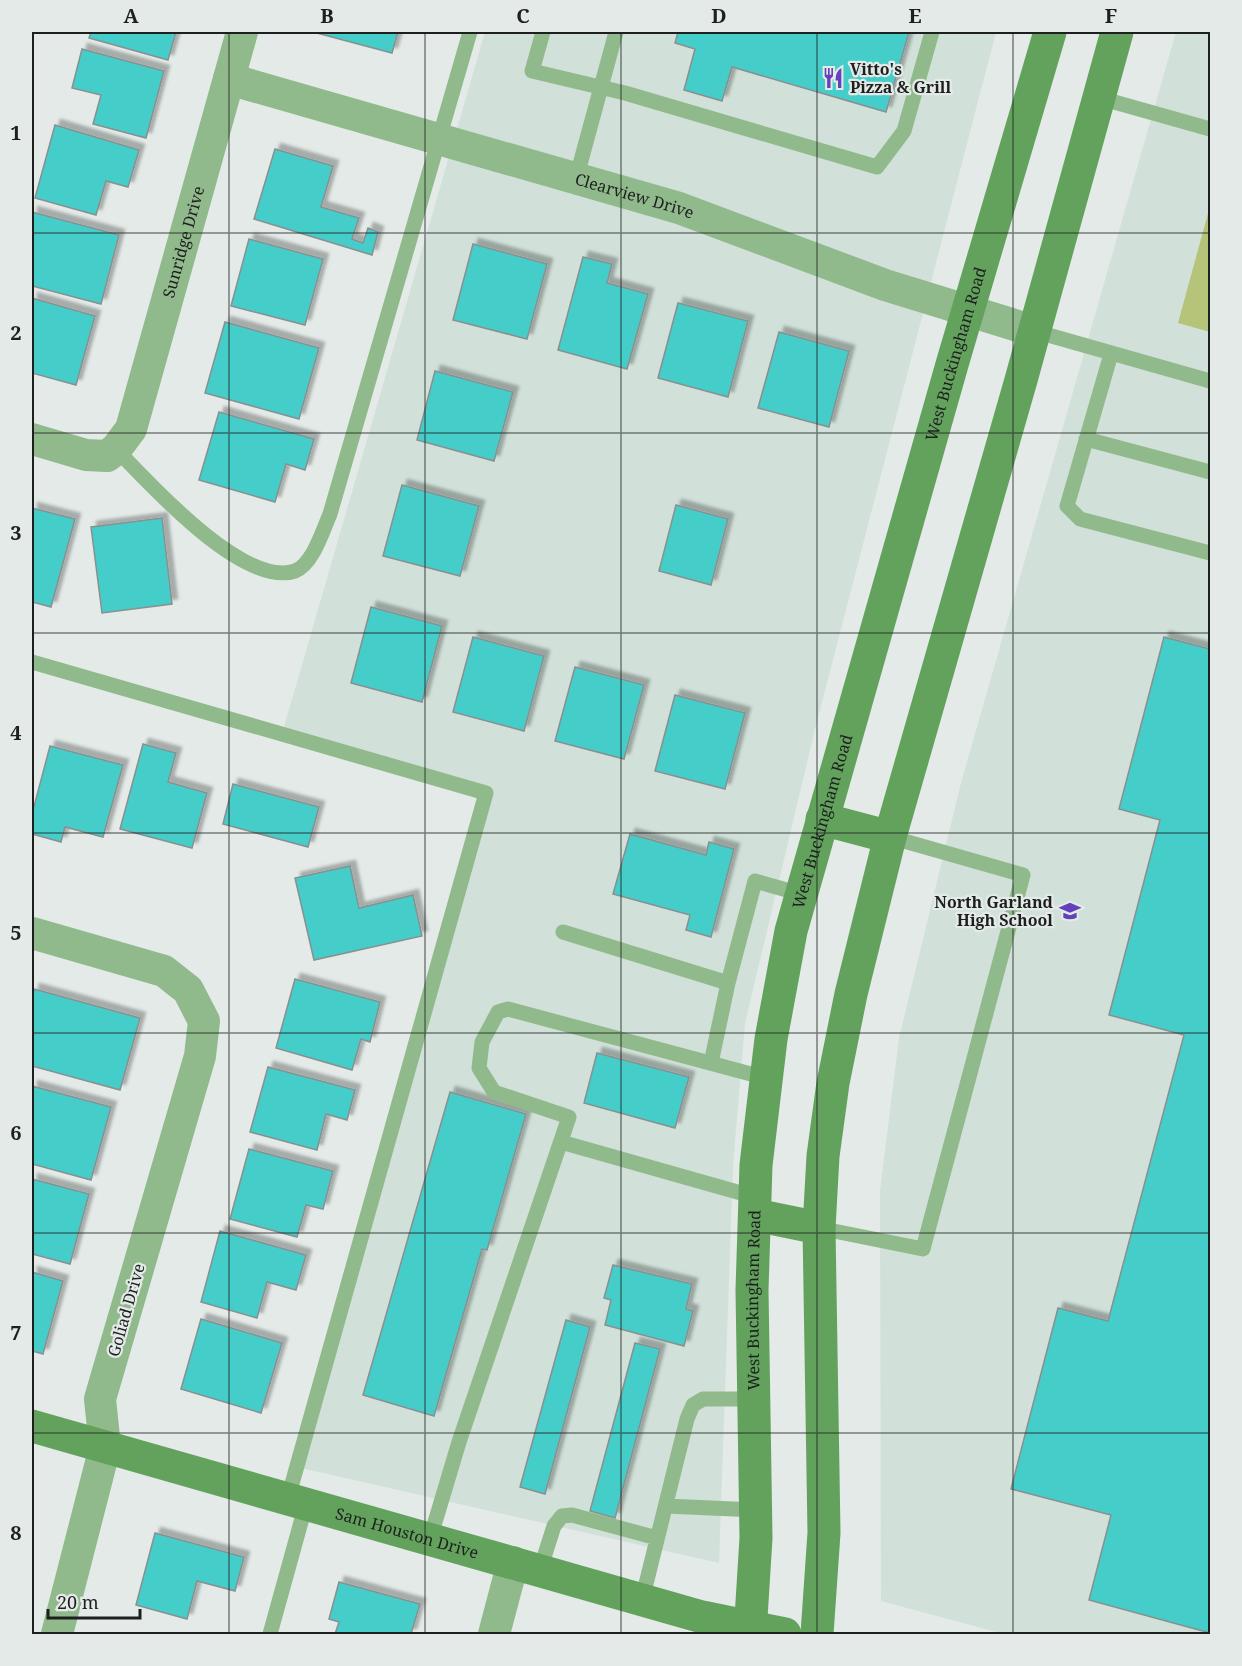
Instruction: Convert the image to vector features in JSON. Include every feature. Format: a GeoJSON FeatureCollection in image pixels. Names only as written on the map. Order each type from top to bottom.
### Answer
{"type":"FeatureCollection","features":[{"type":"Feature","properties":{"kind":"main road","name":"West Buckingham Road"},"geometry":{"type":"LineString","coordinates":[[751,1631],[756,1510],[752,1290],[756,1165],[766,1077],[791,931],[968,310],[1050,32]]}},
{"type":"Feature","properties":{"kind":"main road"},"geometry":{"type":"LineString","coordinates":[[817,1635],[824,1533],[819,1228],[823,1156],[833,1083],[851,994],[890,837],[1117,32]]}},
{"type":"Feature","properties":{"kind":"main road"},"geometry":{"type":"LineString","coordinates":[[822,819],[890,837]]}},
{"type":"Feature","properties":{"kind":"main road"},"geometry":{"type":"LineString","coordinates":[[755,1206],[819,1228]]}},
{"type":"Feature","properties":{"kind":"main road","name":"Sam Houston Drive"},"geometry":{"type":"LineString","coordinates":[[32,1426],[642,1600],[701,1626],[785,1635]]}},
{"type":"Feature","properties":{"kind":"street","name":"Sunridge Drive"},"geometry":{"type":"LineString","coordinates":[[116,449],[131,429],[242,32]]}},
{"type":"Feature","properties":{"kind":"street","name":"Clearview Drive"},"geometry":{"type":"LineString","coordinates":[[229,79],[679,208],[885,285],[1034,331]]}},
{"type":"Feature","properties":{"kind":"street"},"geometry":{"type":"LineString","coordinates":[[32,439],[86,455],[107,456],[116,449]]}},
{"type":"Feature","properties":{"kind":"street","name":"Goliad Drive"},"geometry":{"type":"LineString","coordinates":[[32,933],[164,971],[188,990],[204,1021],[200,1056],[100,1399],[105,1447],[57,1635]]}},
{"type":"Feature","properties":{"kind":"street"},"geometry":{"type":"LineString","coordinates":[[494,1635],[526,1566]]}},
{"type":"Feature","properties":{"kind":"lane"},"geometry":{"type":"LineString","coordinates":[[116,449],[185,520],[252,566],[276,573],[296,570],[314,553],[330,514],[470,32]]}},
{"type":"Feature","properties":{"kind":"lane"},"geometry":{"type":"LineString","coordinates":[[543,32],[532,71],[601,87],[877,167],[904,131],[933,32]]}},
{"type":"Feature","properties":{"kind":"lane"},"geometry":{"type":"LineString","coordinates":[[576,178],[616,32]]}},
{"type":"Feature","properties":{"kind":"lane"},"geometry":{"type":"LineString","coordinates":[[1100,98],[1210,129]]}},
{"type":"Feature","properties":{"kind":"lane"},"geometry":{"type":"LineString","coordinates":[[1034,331],[1210,381]]}},
{"type":"Feature","properties":{"kind":"lane"},"geometry":{"type":"LineString","coordinates":[[1111,354],[1067,506],[1080,519],[1210,554]]}},
{"type":"Feature","properties":{"kind":"lane"},"geometry":{"type":"LineString","coordinates":[[1086,439],[1210,472]]}},
{"type":"Feature","properties":{"kind":"lane"},"geometry":{"type":"LineString","coordinates":[[32,662],[486,793],[297,1501],[270,1635]]}},
{"type":"Feature","properties":{"kind":"lane"},"geometry":{"type":"LineString","coordinates":[[819,1228],[923,1249],[1023,875],[890,837]]}},
{"type":"Feature","properties":{"kind":"lane"},"geometry":{"type":"LineString","coordinates":[[711,1063],[728,983],[755,881],[801,894]]}},
{"type":"Feature","properties":{"kind":"lane"},"geometry":{"type":"LineString","coordinates":[[563,932],[728,983]]}},
{"type":"Feature","properties":{"kind":"lane"},"geometry":{"type":"LineString","coordinates":[[430,1539],[459,1442],[569,1118],[494,1092],[479,1068],[482,1042],[498,1011],[508,1009],[766,1077]]}},
{"type":"Feature","properties":{"kind":"lane"},"geometry":{"type":"LineString","coordinates":[[561,1142],[755,1206]]}},
{"type":"Feature","properties":{"kind":"lane"},"geometry":{"type":"LineString","coordinates":[[642,1600],[687,1419],[693,1405],[702,1400],[754,1399]]}},
{"type":"Feature","properties":{"kind":"lane"},"geometry":{"type":"LineString","coordinates":[[666,1506],[756,1510]]}},
{"type":"Feature","properties":{"kind":"lane"},"geometry":{"type":"LineString","coordinates":[[526,1566],[562,1516],[572,1515],[657,1538]]}},
{"type":"Feature","properties":{"kind":"shaded area"},"geometry":{"type":"Polygon","coordinates":[[[485,32],[996,32],[816,725],[745,1023],[733,1165],[719,1563],[297,1467],[486,793],[282,734],[485,32]]]}},
{"type":"Feature","properties":{"kind":"shaded area","name":"North Garland High School"},"geometry":{"type":"Polygon","coordinates":[[[1176,32],[1210,32],[1210,1634],[1004,1634],[881,1601],[880,1191],[899,1038],[961,783],[1176,32]]]}},
{"type":"Feature","properties":{"kind":"green space"},"geometry":{"type":"Polygon","coordinates":[[[1210,206],[1210,332],[1178,323],[1210,206]]]}},
{"type":"Feature","properties":{"kind":"building"},"geometry":{"type":"Polygon","coordinates":[[[91,32],[176,32],[168,60],[89,38],[91,32]]]}},
{"type":"Feature","properties":{"kind":"building"},"geometry":{"type":"Polygon","coordinates":[[[313,32],[398,32],[392,53],[313,32]]]}},
{"type":"Feature","properties":{"kind":"building","name":"Vitto's Pizza & Grill"},"geometry":{"type":"Polygon","coordinates":[[[678,32],[909,32],[886,112],[732,67],[722,101],[684,90],[695,49],[675,43],[678,32]]]}},
{"type":"Feature","properties":{"kind":"building"},"geometry":{"type":"Polygon","coordinates":[[[82,49],[164,71],[146,138],[93,124],[101,95],[72,88],[82,49]]]}},
{"type":"Feature","properties":{"kind":"building"},"geometry":{"type":"Polygon","coordinates":[[[55,125],[139,150],[128,187],[106,181],[96,215],[35,198],[55,125]]]}},
{"type":"Feature","properties":{"kind":"building"},"geometry":{"type":"Polygon","coordinates":[[[275,149],[333,166],[321,207],[359,218],[352,239],[363,243],[368,228],[378,232],[372,255],[254,219],[275,149]]]}},
{"type":"Feature","properties":{"kind":"building"},"geometry":{"type":"Polygon","coordinates":[[[32,212],[119,235],[101,304],[32,286],[32,212]]]}},
{"type":"Feature","properties":{"kind":"building"},"geometry":{"type":"Polygon","coordinates":[[[249,239],[323,259],[305,325],[231,306],[249,239]]]}},
{"type":"Feature","properties":{"kind":"building"},"geometry":{"type":"Polygon","coordinates":[[[473,244],[547,264],[527,339],[453,320],[473,244]]]}},
{"type":"Feature","properties":{"kind":"building"},"geometry":{"type":"Polygon","coordinates":[[[583,257],[612,264],[607,283],[648,294],[627,369],[558,350],[583,257]]]}},
{"type":"Feature","properties":{"kind":"building"},"geometry":{"type":"Polygon","coordinates":[[[32,298],[95,316],[76,385],[32,373],[32,298]]]}},
{"type":"Feature","properties":{"kind":"building"},"geometry":{"type":"Polygon","coordinates":[[[678,303],[748,321],[728,397],[658,378],[678,303]]]}},
{"type":"Feature","properties":{"kind":"building"},"geometry":{"type":"Polygon","coordinates":[[[225,322],[319,348],[299,419],[205,393],[225,322]]]}},
{"type":"Feature","properties":{"kind":"building"},"geometry":{"type":"Polygon","coordinates":[[[779,332],[849,351],[829,427],[758,408],[779,332]]]}},
{"type":"Feature","properties":{"kind":"building"},"geometry":{"type":"Polygon","coordinates":[[[435,371],[513,392],[494,461],[417,440],[435,371]]]}},
{"type":"Feature","properties":{"kind":"building"},"geometry":{"type":"Polygon","coordinates":[[[219,412],[314,439],[305,470],[286,464],[275,502],[199,480],[219,412]]]}},
{"type":"Feature","properties":{"kind":"building"},"geometry":{"type":"Polygon","coordinates":[[[402,485],[479,506],[460,576],[383,556],[402,485]]]}},
{"type":"Feature","properties":{"kind":"building"},"geometry":{"type":"Polygon","coordinates":[[[676,505],[728,519],[711,585],[659,571],[676,505]]]}},
{"type":"Feature","properties":{"kind":"building"},"geometry":{"type":"Polygon","coordinates":[[[32,508],[75,519],[51,607],[32,602],[32,508]]]}},
{"type":"Feature","properties":{"kind":"building"},"geometry":{"type":"Polygon","coordinates":[[[162,518],[172,604],[102,613],[91,527],[162,518]]]}},
{"type":"Feature","properties":{"kind":"building"},"geometry":{"type":"Polygon","coordinates":[[[371,607],[442,626],[422,702],[351,683],[371,607]]]}},
{"type":"Feature","properties":{"kind":"building"},"geometry":{"type":"Polygon","coordinates":[[[473,637],[544,656],[524,731],[453,712],[473,637]]]}},
{"type":"Feature","properties":{"kind":"building"},"geometry":{"type":"Polygon","coordinates":[[[1164,637],[1210,649],[1210,1633],[1089,1600],[1111,1515],[1011,1489],[1058,1308],[1108,1321],[1184,1035],[1109,1015],[1160,820],[1119,809],[1164,637]]]}},
{"type":"Feature","properties":{"kind":"building"},"geometry":{"type":"Polygon","coordinates":[[[575,667],[644,685],[624,759],[555,741],[575,667]]]}},
{"type":"Feature","properties":{"kind":"building"},"geometry":{"type":"Polygon","coordinates":[[[675,695],[745,713],[725,789],[655,771],[675,695]]]}},
{"type":"Feature","properties":{"kind":"building"},"geometry":{"type":"Polygon","coordinates":[[[143,744],[176,753],[168,782],[207,793],[192,848],[120,829],[143,744]]]}},
{"type":"Feature","properties":{"kind":"building"},"geometry":{"type":"Polygon","coordinates":[[[50,746],[123,765],[103,837],[65,827],[61,842],[32,834],[32,814],[50,746]]]}},
{"type":"Feature","properties":{"kind":"building"},"geometry":{"type":"Polygon","coordinates":[[[233,784],[319,807],[308,847],[223,824],[233,784]]]}},
{"type":"Feature","properties":{"kind":"building"},"geometry":{"type":"Polygon","coordinates":[[[630,834],[706,855],[709,842],[734,849],[711,937],[686,930],[690,915],[613,894],[630,834]]]}},
{"type":"Feature","properties":{"kind":"building"},"geometry":{"type":"Polygon","coordinates":[[[350,866],[359,908],[413,895],[422,936],[314,960],[295,878],[350,866]]]}},
{"type":"Feature","properties":{"kind":"building"},"geometry":{"type":"Polygon","coordinates":[[[295,979],[380,1002],[370,1042],[361,1039],[352,1070],[276,1048],[295,979]]]}},
{"type":"Feature","properties":{"kind":"building"},"geometry":{"type":"Polygon","coordinates":[[[34,989],[140,1018],[120,1090],[32,1066],[34,989]]]}},
{"type":"Feature","properties":{"kind":"building"},"geometry":{"type":"Polygon","coordinates":[[[597,1053],[689,1077],[675,1128],[584,1103],[597,1053]]]}},
{"type":"Feature","properties":{"kind":"building"},"geometry":{"type":"Polygon","coordinates":[[[268,1067],[355,1090],[347,1120],[326,1114],[317,1150],[250,1132],[268,1067]]]}},
{"type":"Feature","properties":{"kind":"building"},"geometry":{"type":"Polygon","coordinates":[[[32,1086],[111,1107],[91,1180],[32,1164],[32,1086]]]}},
{"type":"Feature","properties":{"kind":"building"},"geometry":{"type":"Polygon","coordinates":[[[450,1092],[526,1114],[487,1250],[482,1249],[434,1416],[363,1395],[450,1092]]]}},
{"type":"Feature","properties":{"kind":"building"},"geometry":{"type":"Polygon","coordinates":[[[249,1149],[333,1171],[323,1209],[306,1205],[297,1237],[230,1219],[249,1149]]]}},
{"type":"Feature","properties":{"kind":"building"},"geometry":{"type":"Polygon","coordinates":[[[32,1179],[89,1194],[70,1264],[32,1254],[32,1179]]]}},
{"type":"Feature","properties":{"kind":"building"},"geometry":{"type":"Polygon","coordinates":[[[220,1231],[306,1255],[296,1290],[267,1282],[257,1318],[201,1302],[220,1231]]]}},
{"type":"Feature","properties":{"kind":"building"},"geometry":{"type":"Polygon","coordinates":[[[613,1265],[692,1284],[686,1309],[693,1311],[684,1346],[605,1325],[611,1300],[604,1298],[613,1265]]]}},
{"type":"Feature","properties":{"kind":"building"},"geometry":{"type":"Polygon","coordinates":[[[32,1272],[63,1281],[43,1354],[32,1351],[32,1272]]]}},
{"type":"Feature","properties":{"kind":"building"},"geometry":{"type":"Polygon","coordinates":[[[201,1319],[282,1343],[261,1413],[181,1389],[201,1319]]]}},
{"type":"Feature","properties":{"kind":"building"},"geometry":{"type":"Polygon","coordinates":[[[566,1320],[590,1327],[545,1494],[520,1487],[566,1320]]]}},
{"type":"Feature","properties":{"kind":"building"},"geometry":{"type":"Polygon","coordinates":[[[635,1343],[660,1349],[615,1518],[590,1511],[635,1343]]]}},
{"type":"Feature","properties":{"kind":"building"},"geometry":{"type":"Polygon","coordinates":[[[155,1533],[244,1557],[235,1591],[197,1581],[187,1619],[136,1605],[155,1533]]]}},
{"type":"Feature","properties":{"kind":"building"},"geometry":{"type":"Polygon","coordinates":[[[339,1582],[420,1604],[411,1634],[335,1634],[339,1622],[329,1619],[339,1582]]]}},
{"type":"Feature","properties":{"kind":"place","name":"Vitto's Pizza & Grill"},"geometry":{"type":"Point","coordinates":[833,78]}},
{"type":"Feature","properties":{"kind":"place","name":"North Garland High School"},"geometry":{"type":"Point","coordinates":[1070,911]}}]}
